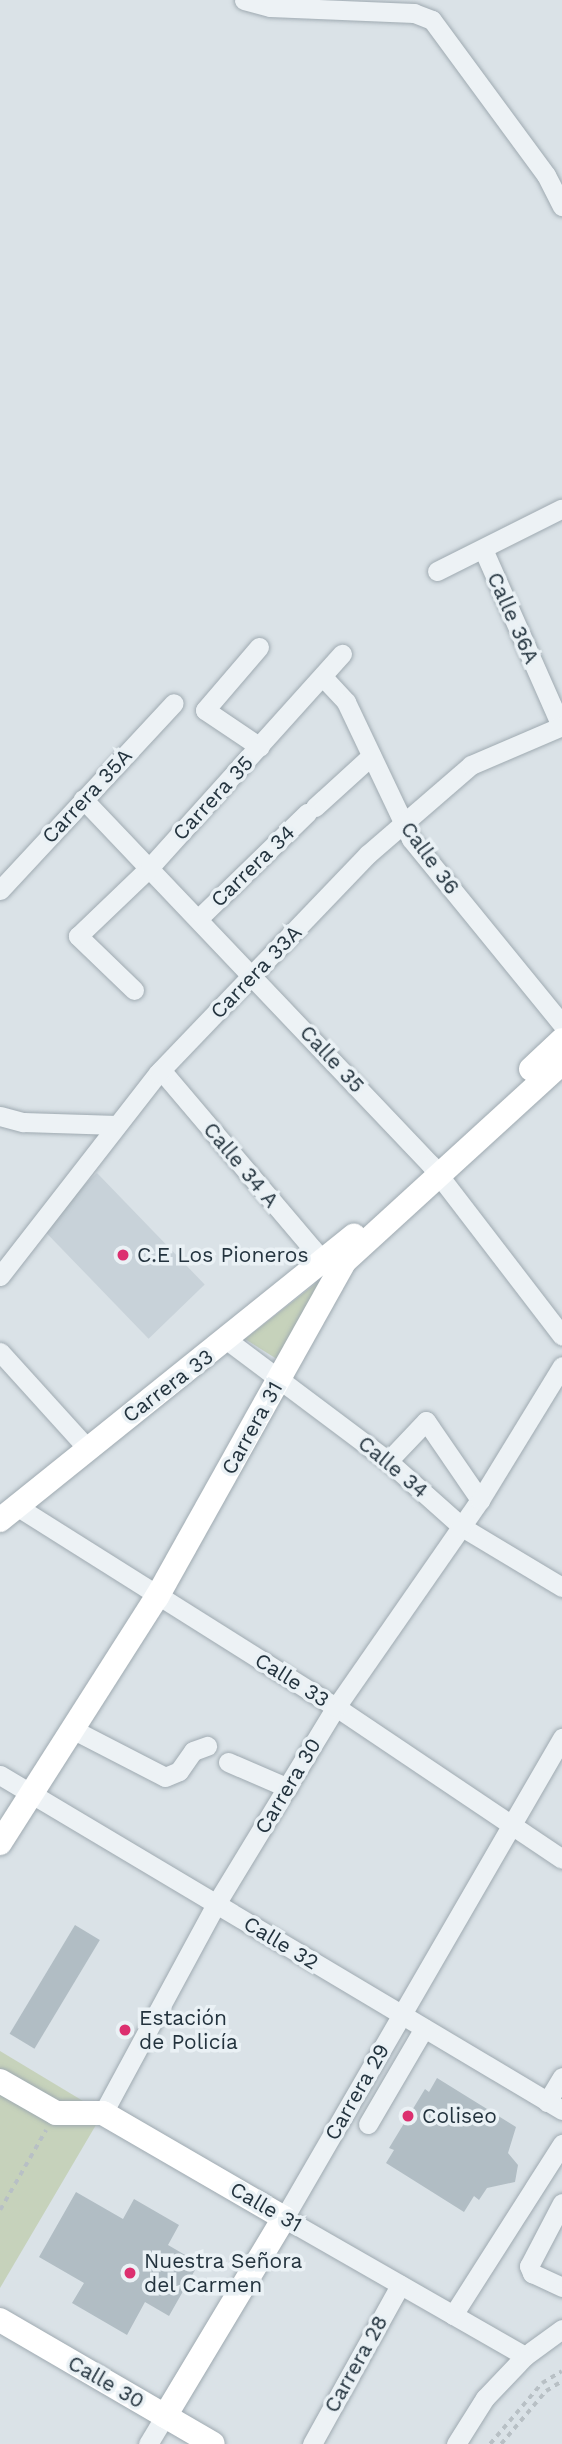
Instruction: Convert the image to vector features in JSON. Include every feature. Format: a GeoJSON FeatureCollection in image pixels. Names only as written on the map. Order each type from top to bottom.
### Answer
{"type":"FeatureCollection","features":[{"type":"Feature","properties":{"kind":"main road","name":"Carrera 31"},"geometry":{"type":"LineString","coordinates":[[0,1843],[157,1597],[345,1261],[562,1040]]}},
{"type":"Feature","properties":{"kind":"main road","name":"Carrera 31"},"geometry":{"type":"LineString","coordinates":[[329,1256],[562,1063]]}},
{"type":"Feature","properties":{"kind":"main road","name":"Carrera 33"},"geometry":{"type":"LineString","coordinates":[[9,1514],[87,1448],[228,1340],[329,1256]]}},
{"type":"Feature","properties":{"kind":"main road"},"geometry":{"type":"LineString","coordinates":[[0,2081],[56,2113],[103,2113]]}},
{"type":"Feature","properties":{"kind":"main road","name":"Calle 31"},"geometry":{"type":"LineString","coordinates":[[103,2113],[284,2218]]}},
{"type":"Feature","properties":{"kind":"main road","name":"Carrera 29"},"geometry":{"type":"LineString","coordinates":[[165,2416],[284,2218]]}},
{"type":"Feature","properties":{"kind":"main road","name":"Calle 30"},"geometry":{"type":"LineString","coordinates":[[0,2320],[213,2444]]}},
{"type":"Feature","properties":{"kind":"street"},"geometry":{"type":"LineString","coordinates":[[244,0],[270,7],[414,13],[432,20],[546,175],[562,206]]}},
{"type":"Feature","properties":{"kind":"street"},"geometry":{"type":"LineString","coordinates":[[437,571],[561,509]]}},
{"type":"Feature","properties":{"kind":"street","name":"Calle 36A"},"geometry":{"type":"LineString","coordinates":[[483,549],[561,726]]}},
{"type":"Feature","properties":{"kind":"street"},"geometry":{"type":"LineString","coordinates":[[259,647],[205,710],[260,747]]}},
{"type":"Feature","properties":{"kind":"street","name":"Carrera 35"},"geometry":{"type":"LineString","coordinates":[[134,990],[78,936],[150,867],[342,654]]}},
{"type":"Feature","properties":{"kind":"street","name":"Calle 36"},"geometry":{"type":"LineString","coordinates":[[323,677],[345,702],[411,839],[562,1024]]}},
{"type":"Feature","properties":{"kind":"street","name":"Carrera 35A"},"geometry":{"type":"LineString","coordinates":[[4,877],[174,703]]}},
{"type":"Feature","properties":{"kind":"street","name":"Carrera 33A"},"geometry":{"type":"LineString","coordinates":[[0,1276],[161,1070],[404,824],[471,765],[561,726]]}},
{"type":"Feature","properties":{"kind":"street","name":"Carrera 34"},"geometry":{"type":"LineString","coordinates":[[199,918],[371,756]]}},
{"type":"Feature","properties":{"kind":"street","name":"Calle 35"},"geometry":{"type":"LineString","coordinates":[[83,799],[253,974],[434,1169],[562,1336]]}},
{"type":"Feature","properties":{"kind":"street","name":"Calle 34 A"},"geometry":{"type":"LineString","coordinates":[[161,1070],[329,1256]]}},
{"type":"Feature","properties":{"kind":"street"},"geometry":{"type":"LineString","coordinates":[[0,1116],[23,1122],[117,1125]]}},
{"type":"Feature","properties":{"kind":"street","name":"Calle 34"},"geometry":{"type":"LineString","coordinates":[[228,1340],[281,1377],[388,1461],[462,1527],[562,1587]]}},
{"type":"Feature","properties":{"kind":"street"},"geometry":{"type":"LineString","coordinates":[[0,1352],[87,1448]]}},
{"type":"Feature","properties":{"kind":"street","name":"Carrera 30"},"geometry":{"type":"LineString","coordinates":[[103,2113],[216,1904],[336,1707],[480,1500],[562,1366]]}},
{"type":"Feature","properties":{"kind":"street"},"geometry":{"type":"LineString","coordinates":[[388,1461],[426,1421],[480,1500]]}},
{"type":"Feature","properties":{"kind":"street","name":"Calle 33"},"geometry":{"type":"LineString","coordinates":[[9,1514],[157,1597],[336,1707],[562,1859]]}},
{"type":"Feature","properties":{"kind":"street"},"geometry":{"type":"LineString","coordinates":[[74,1730],[165,1777],[179,1771],[193,1751],[207,1746]]}},
{"type":"Feature","properties":{"kind":"street","name":"Carrera 29"},"geometry":{"type":"LineString","coordinates":[[284,2218],[562,1738]]}},
{"type":"Feature","properties":{"kind":"street"},"geometry":{"type":"LineString","coordinates":[[228,1762],[288,1788]]}},
{"type":"Feature","properties":{"kind":"street","name":"Calle 32"},"geometry":{"type":"LineString","coordinates":[[0,1775],[554,2106]]}},
{"type":"Feature","properties":{"kind":"street"},"geometry":{"type":"LineString","coordinates":[[368,2124],[424,2028]]}},
{"type":"Feature","properties":{"kind":"street"},"geometry":{"type":"LineString","coordinates":[[554,2106],[562,2077]]}},
{"type":"Feature","properties":{"kind":"street"},"geometry":{"type":"LineString","coordinates":[[453,2315],[562,2144]]}},
{"type":"Feature","properties":{"kind":"street"},"geometry":{"type":"LineString","coordinates":[[562,2203],[529,2266],[532,2273],[562,2287]]}},
{"type":"Feature","properties":{"kind":"street","name":"Calle 31"},"geometry":{"type":"LineString","coordinates":[[284,2218],[526,2356]]}},
{"type":"Feature","properties":{"kind":"street","name":"Carrera 28"},"geometry":{"type":"LineString","coordinates":[[312,2444],[400,2285]]}},
{"type":"Feature","properties":{"kind":"street"},"geometry":{"type":"LineString","coordinates":[[456,2444],[485,2398],[526,2356],[562,2329]]}},
{"type":"Feature","properties":{"kind":"street","name":"Carrera 29"},"geometry":{"type":"LineString","coordinates":[[148,2444],[165,2416]]}},
{"type":"Feature","properties":{"kind":"path"},"geometry":{"type":"LineString","coordinates":[[0,2210],[56,2113]]}},
{"type":"Feature","properties":{"kind":"path"},"geometry":{"type":"LineString","coordinates":[[490,2444],[542,2383],[562,2371]]}},
{"type":"Feature","properties":{"kind":"path"},"geometry":{"type":"LineString","coordinates":[[501,2444],[546,2391],[562,2381]]}},
{"type":"Feature","properties":{"kind":"shaded area","name":"C.E Los Pioneros"},"geometry":{"type":"Polygon","coordinates":[[[97,1173],[205,1284],[149,1339],[41,1227],[97,1173]]]}},
{"type":"Feature","properties":{"kind":"green space"},"geometry":{"type":"Polygon","coordinates":[[[324,1277],[280,1361],[245,1339],[324,1277]]]}},
{"type":"Feature","properties":{"kind":"green space"},"geometry":{"type":"Polygon","coordinates":[[[0,2051],[103,2113],[0,2288],[0,2051]]]}},
{"type":"Feature","properties":{"kind":"building"},"geometry":{"type":"Polygon","coordinates":[[[75,1925],[100,1940],[34,2049],[10,2034],[75,1925]]]}},
{"type":"Feature","properties":{"kind":"building"},"geometry":{"type":"Polygon","coordinates":[[[437,2078],[516,2127],[508,2153],[518,2165],[515,2182],[487,2188],[479,2200],[474,2196],[464,2212],[386,2163],[394,2150],[389,2148],[425,2089],[429,2092],[437,2078]]]}},
{"type":"Feature","properties":{"kind":"building","name":"Nuestra Señora del Carmen"},"geometry":{"type":"Polygon","coordinates":[[[76,2192],[123,2219],[134,2199],[179,2225],[168,2245],[199,2263],[169,2316],[145,2302],[127,2335],[72,2303],[84,2283],[39,2257],[76,2192]]]}},
{"type":"Feature","properties":{"kind":"place","name":"C.E Los Pioneros"},"geometry":{"type":"Point","coordinates":[123,1255]}},
{"type":"Feature","properties":{"kind":"place","name":"Estación de Policía"},"geometry":{"type":"Point","coordinates":[125,2030]}},
{"type":"Feature","properties":{"kind":"place","name":"Coliseo"},"geometry":{"type":"Point","coordinates":[408,2116]}},
{"type":"Feature","properties":{"kind":"place","name":"Nuestra Señora del Carmen"},"geometry":{"type":"Point","coordinates":[130,2273]}}]}
